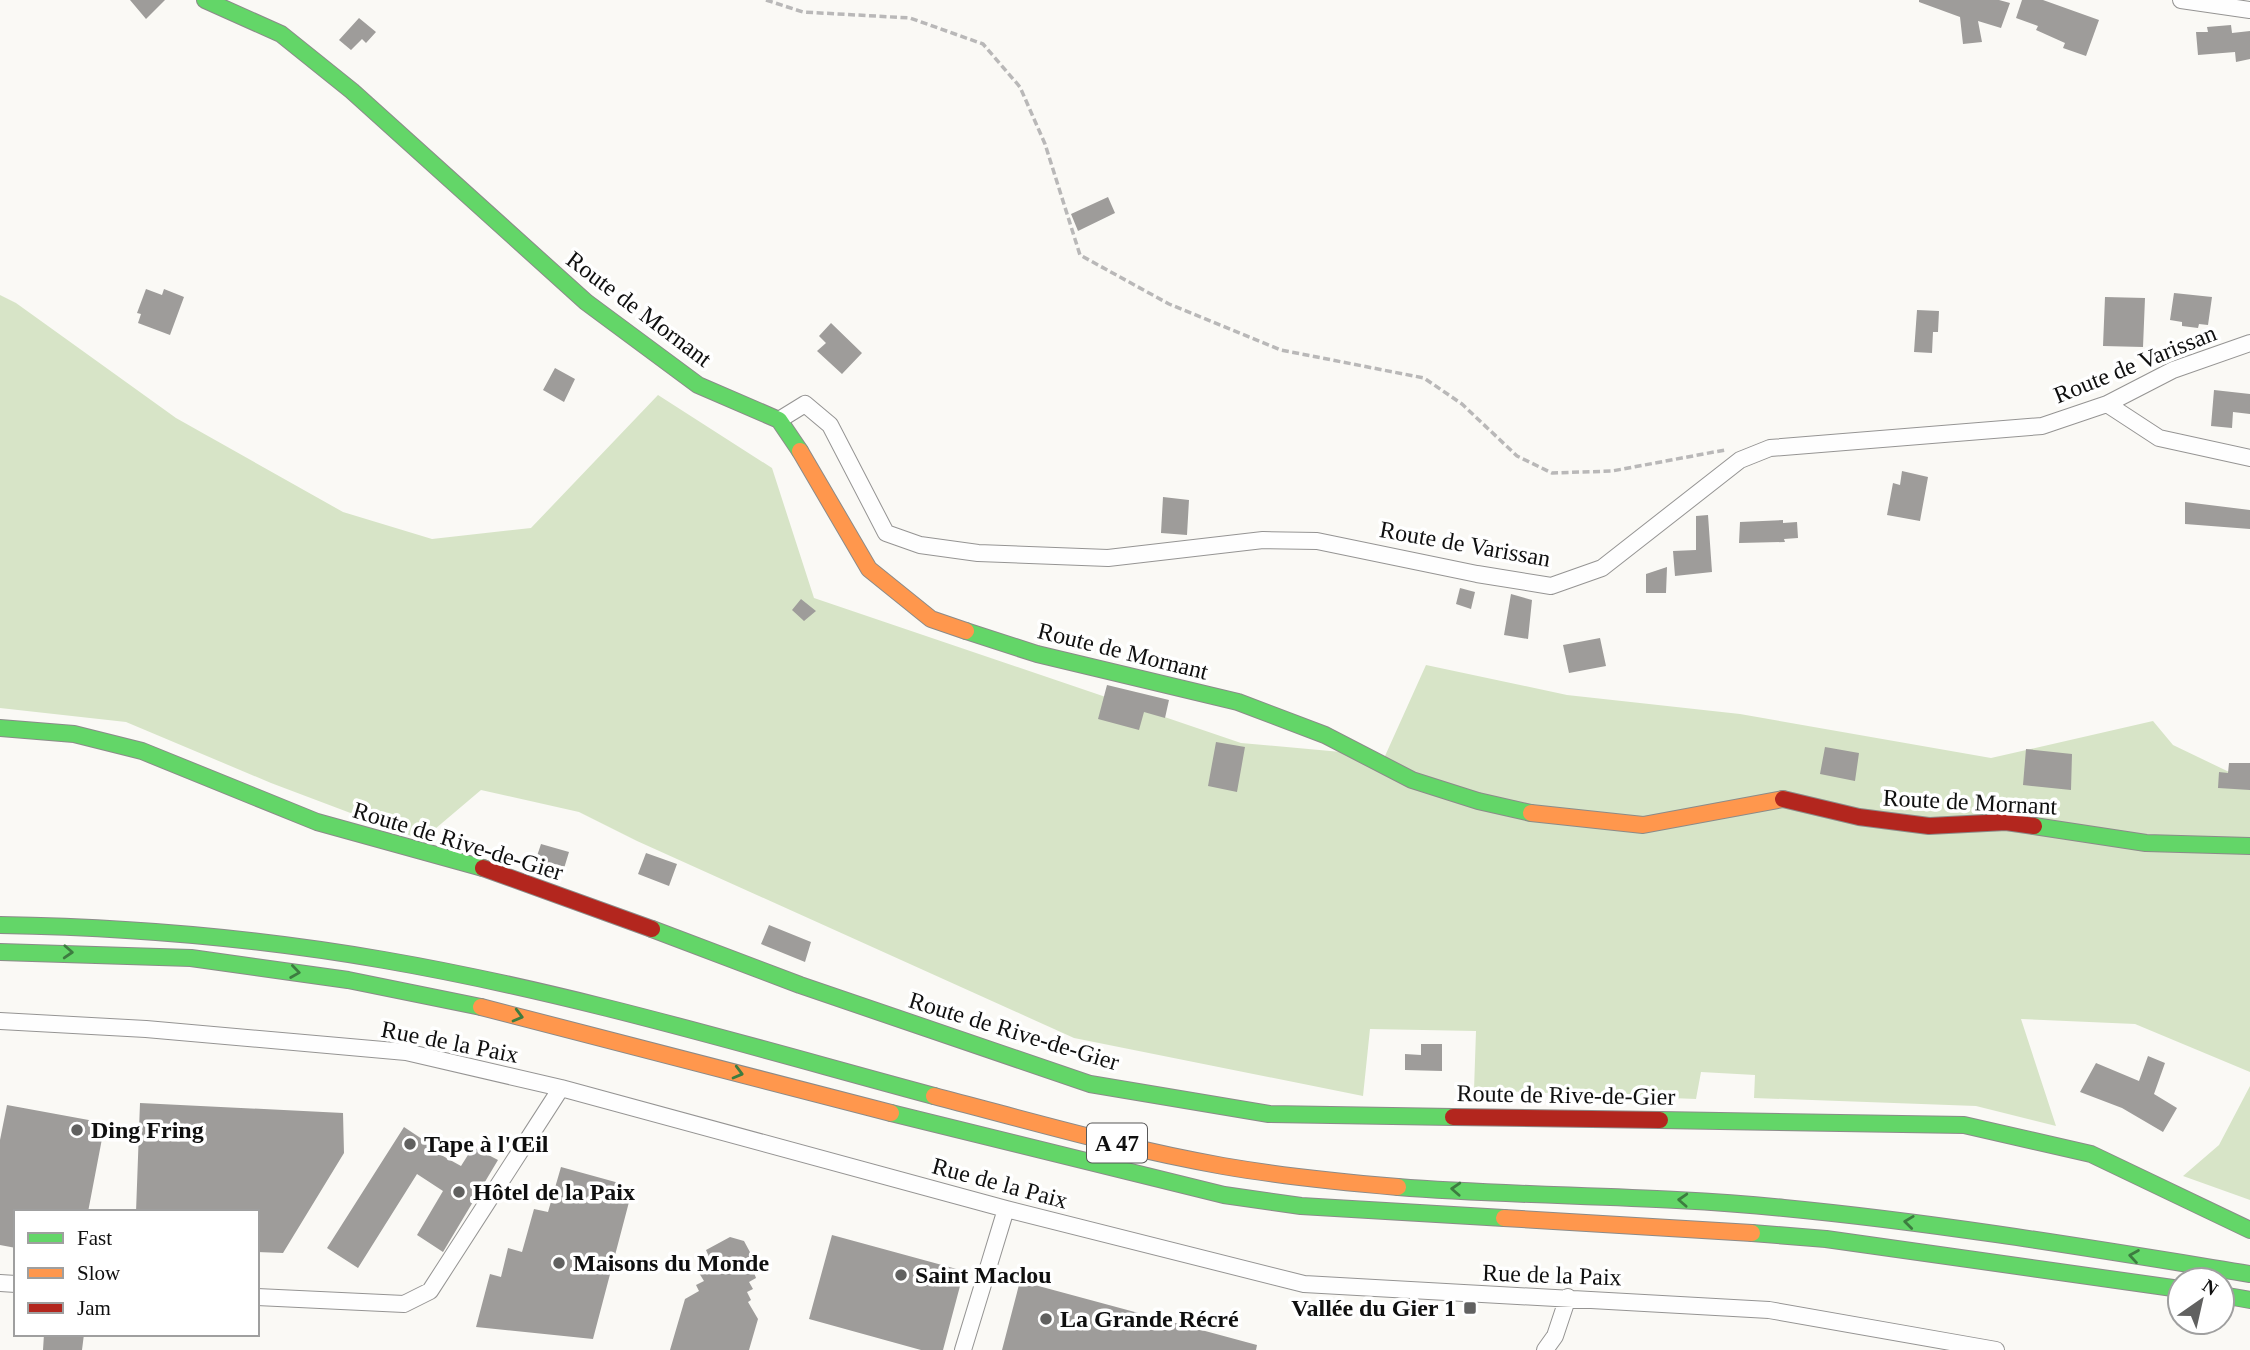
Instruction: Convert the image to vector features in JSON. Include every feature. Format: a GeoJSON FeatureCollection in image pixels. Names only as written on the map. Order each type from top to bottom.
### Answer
{"type":"FeatureCollection","features":[{"type":"Feature","properties":{"kind":"main road","name":"Route de Mornant"},"geometry":{"type":"LineString","coordinates":[[205,0],[281,34],[352,92],[586,302],[664,360],[698,384],[779,419],[869,569],[931,620],[1037,654],[1238,702],[1325,735],[1412,780],[1478,802],[1545,816],[1643,825],[1780,798],[1858,817],[1929,826],[2006,822],[2146,843],[2250,846]]}},
{"type":"Feature","properties":{"kind":"main road","name":"Route de Rive-de-Gier"},"geometry":{"type":"LineString","coordinates":[[0,727],[74,734],[142,751],[317,822],[499,872],[800,985],[1090,1084],[1269,1114],[1964,1125],[2091,1154],[2250,1230]]}},
{"type":"Feature","properties":{"kind":"main road","name":"A 47"},"geometry":{"type":"LineString","coordinates":[[0,925],[56,925],[190,933],[423,967],[620,1013],[1142,1149],[1256,1172],[1380,1185],[1715,1202],[1836,1213],[2250,1273]]}},
{"type":"Feature","properties":{"kind":"main road","name":"A 47"},"geometry":{"type":"LineString","coordinates":[[0,952],[191,958],[348,979],[501,1011],[937,1125],[1224,1195],[1301,1206],[1826,1239],[2166,1287]]}},
{"type":"Feature","properties":{"kind":"street"},"geometry":{"type":"LineString","coordinates":[[2181,0],[2250,10]]}},
{"type":"Feature","properties":{"kind":"street","name":"Route de Varissan"},"geometry":{"type":"LineString","coordinates":[[779,419],[806,404],[830,425],[886,533],[920,545],[978,553],[1108,558],[1264,540],[1317,541],[1477,574],[1551,586],[1602,568],[1740,460],[1770,448],[2042,426],[2107,404],[2173,370],[2250,343]]}},
{"type":"Feature","properties":{"kind":"street"},"geometry":{"type":"LineString","coordinates":[[2107,404],[2159,438],[2250,458]]}},
{"type":"Feature","properties":{"kind":"street","name":"Rue de la Paix"},"geometry":{"type":"LineString","coordinates":[[0,1021],[146,1029],[406,1052],[561,1088],[1006,1209],[1304,1284],[1769,1310],[1996,1350]]}},
{"type":"Feature","properties":{"kind":"street"},"geometry":{"type":"LineString","coordinates":[[259,1297],[404,1304],[430,1291],[561,1088]]}},
{"type":"Feature","properties":{"kind":"street"},"geometry":{"type":"LineString","coordinates":[[963,1350],[1006,1209]]}},
{"type":"Feature","properties":{"kind":"street"},"geometry":{"type":"LineString","coordinates":[[1545,1350],[1555,1336],[1568,1297]]}},
{"type":"Feature","properties":{"kind":"path"},"geometry":{"type":"LineString","coordinates":[[766,0],[803,12],[910,18],[983,44],[1020,88],[1045,144],[1080,255],[1169,304],[1281,349],[1424,378],[1462,404],[1517,456],[1552,473],[1612,471],[1712,451],[1736,450]]}},
{"type":"Feature","properties":{"kind":"green space"},"geometry":{"type":"Polygon","coordinates":[[[0,295],[16,303],[176,418],[343,512],[432,539],[531,528],[658,395],[772,468],[814,598],[1241,743],[1385,756],[1426,665],[1567,695],[1740,714],[1991,758],[2153,721],[2173,745],[2250,782],[2250,1072],[2135,1024],[2021,1019],[2056,1126],[1976,1106],[1754,1098],[1755,1075],[1701,1072],[1696,1099],[1474,1090],[1476,1031],[1370,1029],[1363,1096],[1074,1038],[637,841],[579,812],[481,790],[422,840],[271,783],[126,722],[0,708],[0,295]]]}},
{"type":"Feature","properties":{"kind":"green space"},"geometry":{"type":"Polygon","coordinates":[[[2250,1086],[2250,1200],[2183,1176],[2219,1145],[2250,1086]]]}},
{"type":"Feature","properties":{"kind":"building"},"geometry":{"type":"Polygon","coordinates":[[[130,0],[165,0],[146,19],[130,0]]]}},
{"type":"Feature","properties":{"kind":"building"},"geometry":{"type":"Polygon","coordinates":[[[1919,0],[1999,0],[2010,3],[2001,28],[1978,21],[1982,42],[1963,44],[1960,17],[1919,0]]]}},
{"type":"Feature","properties":{"kind":"building"},"geometry":{"type":"Polygon","coordinates":[[[2022,0],[2043,0],[2099,20],[2086,56],[2063,48],[2065,43],[2036,30],[2038,26],[2016,18],[2022,0]]]}},
{"type":"Feature","properties":{"kind":"building"},"geometry":{"type":"Polygon","coordinates":[[[359,18],[376,32],[366,43],[362,39],[351,50],[339,40],[359,18]]]}},
{"type":"Feature","properties":{"kind":"building"},"geometry":{"type":"Polygon","coordinates":[[[2231,25],[2232,33],[2250,31],[2250,59],[2236,62],[2235,52],[2198,55],[2196,32],[2208,32],[2207,27],[2231,25]]]}},
{"type":"Feature","properties":{"kind":"building"},"geometry":{"type":"Polygon","coordinates":[[[1108,197],[1115,213],[1078,231],[1071,214],[1108,197]]]}},
{"type":"Feature","properties":{"kind":"building"},"geometry":{"type":"Polygon","coordinates":[[[146,289],[162,295],[164,289],[184,297],[170,335],[138,323],[141,314],[137,313],[146,289]]]}},
{"type":"Feature","properties":{"kind":"building"},"geometry":{"type":"Polygon","coordinates":[[[2174,293],[2212,297],[2208,325],[2199,324],[2198,328],[2182,326],[2182,322],[2170,320],[2174,293]]]}},
{"type":"Feature","properties":{"kind":"building"},"geometry":{"type":"Polygon","coordinates":[[[2105,297],[2145,298],[2143,347],[2103,346],[2105,297]]]}},
{"type":"Feature","properties":{"kind":"building"},"geometry":{"type":"Polygon","coordinates":[[[1917,310],[1939,311],[1938,332],[1933,332],[1932,353],[1914,352],[1917,310]]]}},
{"type":"Feature","properties":{"kind":"building"},"geometry":{"type":"Polygon","coordinates":[[[831,323],[862,353],[842,374],[817,351],[826,343],[819,336],[831,323]]]}},
{"type":"Feature","properties":{"kind":"building"},"geometry":{"type":"Polygon","coordinates":[[[555,368],[575,379],[564,402],[543,390],[555,368]]]}},
{"type":"Feature","properties":{"kind":"building"},"geometry":{"type":"Polygon","coordinates":[[[2214,390],[2250,394],[2250,414],[2233,412],[2232,428],[2211,426],[2214,390]]]}},
{"type":"Feature","properties":{"kind":"building"},"geometry":{"type":"Polygon","coordinates":[[[1902,471],[1928,477],[1920,521],[1887,515],[1893,483],[1900,485],[1902,471]]]}},
{"type":"Feature","properties":{"kind":"building"},"geometry":{"type":"Polygon","coordinates":[[[1163,497],[1189,500],[1187,535],[1161,533],[1163,497]]]}},
{"type":"Feature","properties":{"kind":"building"},"geometry":{"type":"Polygon","coordinates":[[[2185,502],[2250,510],[2250,529],[2185,524],[2185,502]]]}},
{"type":"Feature","properties":{"kind":"building"},"geometry":{"type":"Polygon","coordinates":[[[1708,515],[1712,572],[1675,576],[1673,551],[1696,550],[1696,516],[1708,515]]]}},
{"type":"Feature","properties":{"kind":"building"},"geometry":{"type":"Polygon","coordinates":[[[1783,520],[1783,523],[1797,522],[1798,538],[1784,539],[1785,542],[1739,543],[1740,522],[1783,520]]]}},
{"type":"Feature","properties":{"kind":"building"},"geometry":{"type":"Polygon","coordinates":[[[1667,567],[1666,593],[1646,593],[1646,574],[1667,567]]]}},
{"type":"Feature","properties":{"kind":"building"},"geometry":{"type":"Polygon","coordinates":[[[1460,588],[1475,592],[1471,609],[1456,604],[1460,588]]]}},
{"type":"Feature","properties":{"kind":"building"},"geometry":{"type":"Polygon","coordinates":[[[1511,594],[1532,600],[1528,639],[1504,635],[1511,594]]]}},
{"type":"Feature","properties":{"kind":"building"},"geometry":{"type":"Polygon","coordinates":[[[801,599],[816,611],[804,621],[792,610],[801,599]]]}},
{"type":"Feature","properties":{"kind":"building"},"geometry":{"type":"Polygon","coordinates":[[[1600,638],[1606,666],[1569,673],[1563,645],[1600,638]]]}},
{"type":"Feature","properties":{"kind":"building"},"geometry":{"type":"Polygon","coordinates":[[[1107,685],[1169,700],[1165,718],[1144,712],[1139,730],[1098,719],[1107,685]]]}},
{"type":"Feature","properties":{"kind":"building"},"geometry":{"type":"Polygon","coordinates":[[[1216,742],[1245,747],[1237,792],[1208,786],[1216,742]]]}},
{"type":"Feature","properties":{"kind":"building"},"geometry":{"type":"Polygon","coordinates":[[[1825,747],[1859,753],[1855,781],[1820,774],[1825,747]]]}},
{"type":"Feature","properties":{"kind":"building"},"geometry":{"type":"Polygon","coordinates":[[[2026,749],[2072,754],[2071,790],[2023,785],[2026,749]]]}},
{"type":"Feature","properties":{"kind":"building"},"geometry":{"type":"Polygon","coordinates":[[[2229,763],[2250,763],[2250,790],[2218,788],[2219,772],[2228,773],[2229,763]]]}},
{"type":"Feature","properties":{"kind":"building"},"geometry":{"type":"Polygon","coordinates":[[[541,844],[569,852],[562,875],[534,865],[541,844]]]}},
{"type":"Feature","properties":{"kind":"building"},"geometry":{"type":"Polygon","coordinates":[[[646,853],[677,864],[669,886],[638,874],[646,853]]]}},
{"type":"Feature","properties":{"kind":"building"},"geometry":{"type":"Polygon","coordinates":[[[769,925],[811,942],[805,962],[761,944],[769,925]]]}},
{"type":"Feature","properties":{"kind":"building"},"geometry":{"type":"Polygon","coordinates":[[[1421,1044],[1442,1044],[1442,1071],[1405,1070],[1405,1054],[1421,1055],[1421,1044]]]}},
{"type":"Feature","properties":{"kind":"building"},"geometry":{"type":"Polygon","coordinates":[[[2148,1056],[2165,1063],[2154,1094],[2177,1108],[2163,1132],[2122,1108],[2080,1092],[2096,1063],[2139,1081],[2148,1056]]]}},
{"type":"Feature","properties":{"kind":"building"},"geometry":{"type":"Polygon","coordinates":[[[140,1103],[343,1113],[344,1153],[283,1253],[259,1252],[259,1210],[136,1210],[140,1103]]]}},
{"type":"Feature","properties":{"kind":"building"},"geometry":{"type":"Polygon","coordinates":[[[7,1105],[105,1123],[88,1210],[14,1210],[14,1248],[0,1245],[0,1140],[7,1105]]]}},
{"type":"Feature","properties":{"kind":"building"},"geometry":{"type":"Polygon","coordinates":[[[404,1127],[434,1147],[432,1150],[461,1166],[473,1147],[498,1160],[443,1252],[417,1235],[443,1191],[417,1174],[358,1268],[327,1248],[404,1127]]]}},
{"type":"Feature","properties":{"kind":"building","name":"Maisons du Monde"},"geometry":{"type":"Polygon","coordinates":[[[561,1167],[619,1183],[615,1198],[629,1202],[593,1339],[476,1327],[490,1274],[501,1277],[508,1248],[522,1252],[534,1209],[548,1212],[561,1167]]]}},
{"type":"Feature","properties":{"kind":"building"},"geometry":{"type":"Polygon","coordinates":[[[832,1235],[964,1271],[943,1350],[921,1350],[809,1319],[832,1235]]]}},
{"type":"Feature","properties":{"kind":"building"},"geometry":{"type":"Polygon","coordinates":[[[730,1237],[744,1241],[758,1267],[753,1270],[756,1278],[749,1282],[753,1289],[747,1292],[751,1300],[748,1302],[758,1319],[749,1350],[670,1350],[685,1299],[699,1291],[696,1285],[704,1281],[699,1273],[706,1270],[703,1262],[710,1259],[706,1250],[730,1237]]]}},
{"type":"Feature","properties":{"kind":"building"},"geometry":{"type":"Polygon","coordinates":[[[1020,1281],[1257,1345],[1256,1350],[1002,1350],[1020,1281]]]}},
{"type":"Feature","properties":{"kind":"building"},"geometry":{"type":"Polygon","coordinates":[[[44,1336],[84,1336],[82,1350],[43,1350],[44,1336]]]}},
{"type":"Feature","properties":{"kind":"traffic: fast"},"geometry":{"type":"LineString","coordinates":[[205,0],[281,34],[352,91],[586,302],[698,385],[779,420],[800,451]]}},
{"type":"Feature","properties":{"kind":"traffic: fast"},"geometry":{"type":"LineString","coordinates":[[966,631],[1037,654],[1238,702],[1325,735],[1412,780],[1478,801],[1531,813]]}},
{"type":"Feature","properties":{"kind":"traffic: fast"},"geometry":{"type":"LineString","coordinates":[[0,728],[74,734],[142,751],[317,822],[483,868]]}},
{"type":"Feature","properties":{"kind":"traffic: fast"},"geometry":{"type":"LineString","coordinates":[[2034,826],[2146,843],[2250,846]]}},
{"type":"Feature","properties":{"kind":"traffic: fast"},"geometry":{"type":"LineString","coordinates":[[0,925],[193,935],[384,960],[592,1004],[934,1096]]}},
{"type":"Feature","properties":{"kind":"traffic: fast"},"geometry":{"type":"LineString","coordinates":[[652,929],[800,985],[1090,1084],[1269,1114],[1453,1117]]}},
{"type":"Feature","properties":{"kind":"traffic: fast"},"geometry":{"type":"LineString","coordinates":[[0,952],[191,958],[348,980],[481,1007]]}},
{"type":"Feature","properties":{"kind":"traffic: fast"},"geometry":{"type":"LineString","coordinates":[[891,1113],[1224,1195],[1301,1206],[1504,1218]]}},
{"type":"Feature","properties":{"kind":"traffic: fast"},"geometry":{"type":"LineString","coordinates":[[1660,1120],[1964,1125],[2091,1154],[2250,1230]]}},
{"type":"Feature","properties":{"kind":"traffic: fast"},"geometry":{"type":"LineString","coordinates":[[1398,1187],[1784,1208],[1959,1229],[2250,1274]]}},
{"type":"Feature","properties":{"kind":"traffic: fast"},"geometry":{"type":"LineString","coordinates":[[1752,1233],[1826,1239],[2166,1287]]}},
{"type":"Feature","properties":{"kind":"traffic: fast"},"geometry":{"type":"LineString","coordinates":[[2236,1298],[2250,1300]]}},
{"type":"Feature","properties":{"kind":"traffic: slow"},"geometry":{"type":"LineString","coordinates":[[800,451],[869,569],[931,619],[966,631]]}},
{"type":"Feature","properties":{"kind":"traffic: slow"},"geometry":{"type":"LineString","coordinates":[[1531,813],[1643,825],[1783,799]]}},
{"type":"Feature","properties":{"kind":"traffic: slow"},"geometry":{"type":"LineString","coordinates":[[481,1007],[891,1113]]}},
{"type":"Feature","properties":{"kind":"traffic: slow"},"geometry":{"type":"LineString","coordinates":[[934,1096],[1187,1159],[1288,1176],[1398,1187]]}},
{"type":"Feature","properties":{"kind":"traffic: slow"},"geometry":{"type":"LineString","coordinates":[[1504,1218],[1752,1233]]}},
{"type":"Feature","properties":{"kind":"traffic: jam"},"geometry":{"type":"LineString","coordinates":[[1783,799],[1859,817],[1929,826],[2006,822],[2034,826]]}},
{"type":"Feature","properties":{"kind":"traffic: jam"},"geometry":{"type":"LineString","coordinates":[[483,868],[652,929]]}},
{"type":"Feature","properties":{"kind":"traffic: jam"},"geometry":{"type":"LineString","coordinates":[[1453,1117],[1660,1120]]}},
{"type":"Feature","properties":{"kind":"place","name":"Ding Fring"},"geometry":{"type":"Point","coordinates":[77,1130]}},
{"type":"Feature","properties":{"kind":"place","name":"Tape à l'Œil"},"geometry":{"type":"Point","coordinates":[410,1144]}},
{"type":"Feature","properties":{"kind":"place","name":"Hôtel de la Paix"},"geometry":{"type":"Point","coordinates":[459,1192]}},
{"type":"Feature","properties":{"kind":"place","name":"Maisons du Monde"},"geometry":{"type":"Point","coordinates":[559,1263]}},
{"type":"Feature","properties":{"kind":"place","name":"Saint Maclou"},"geometry":{"type":"Point","coordinates":[901,1275]}},
{"type":"Feature","properties":{"kind":"place","name":"Vallée du Gier 1"},"geometry":{"type":"Point","coordinates":[1470,1308]}},
{"type":"Feature","properties":{"kind":"place","name":"La Grande Récré"},"geometry":{"type":"Point","coordinates":[1046,1319]}}]}
